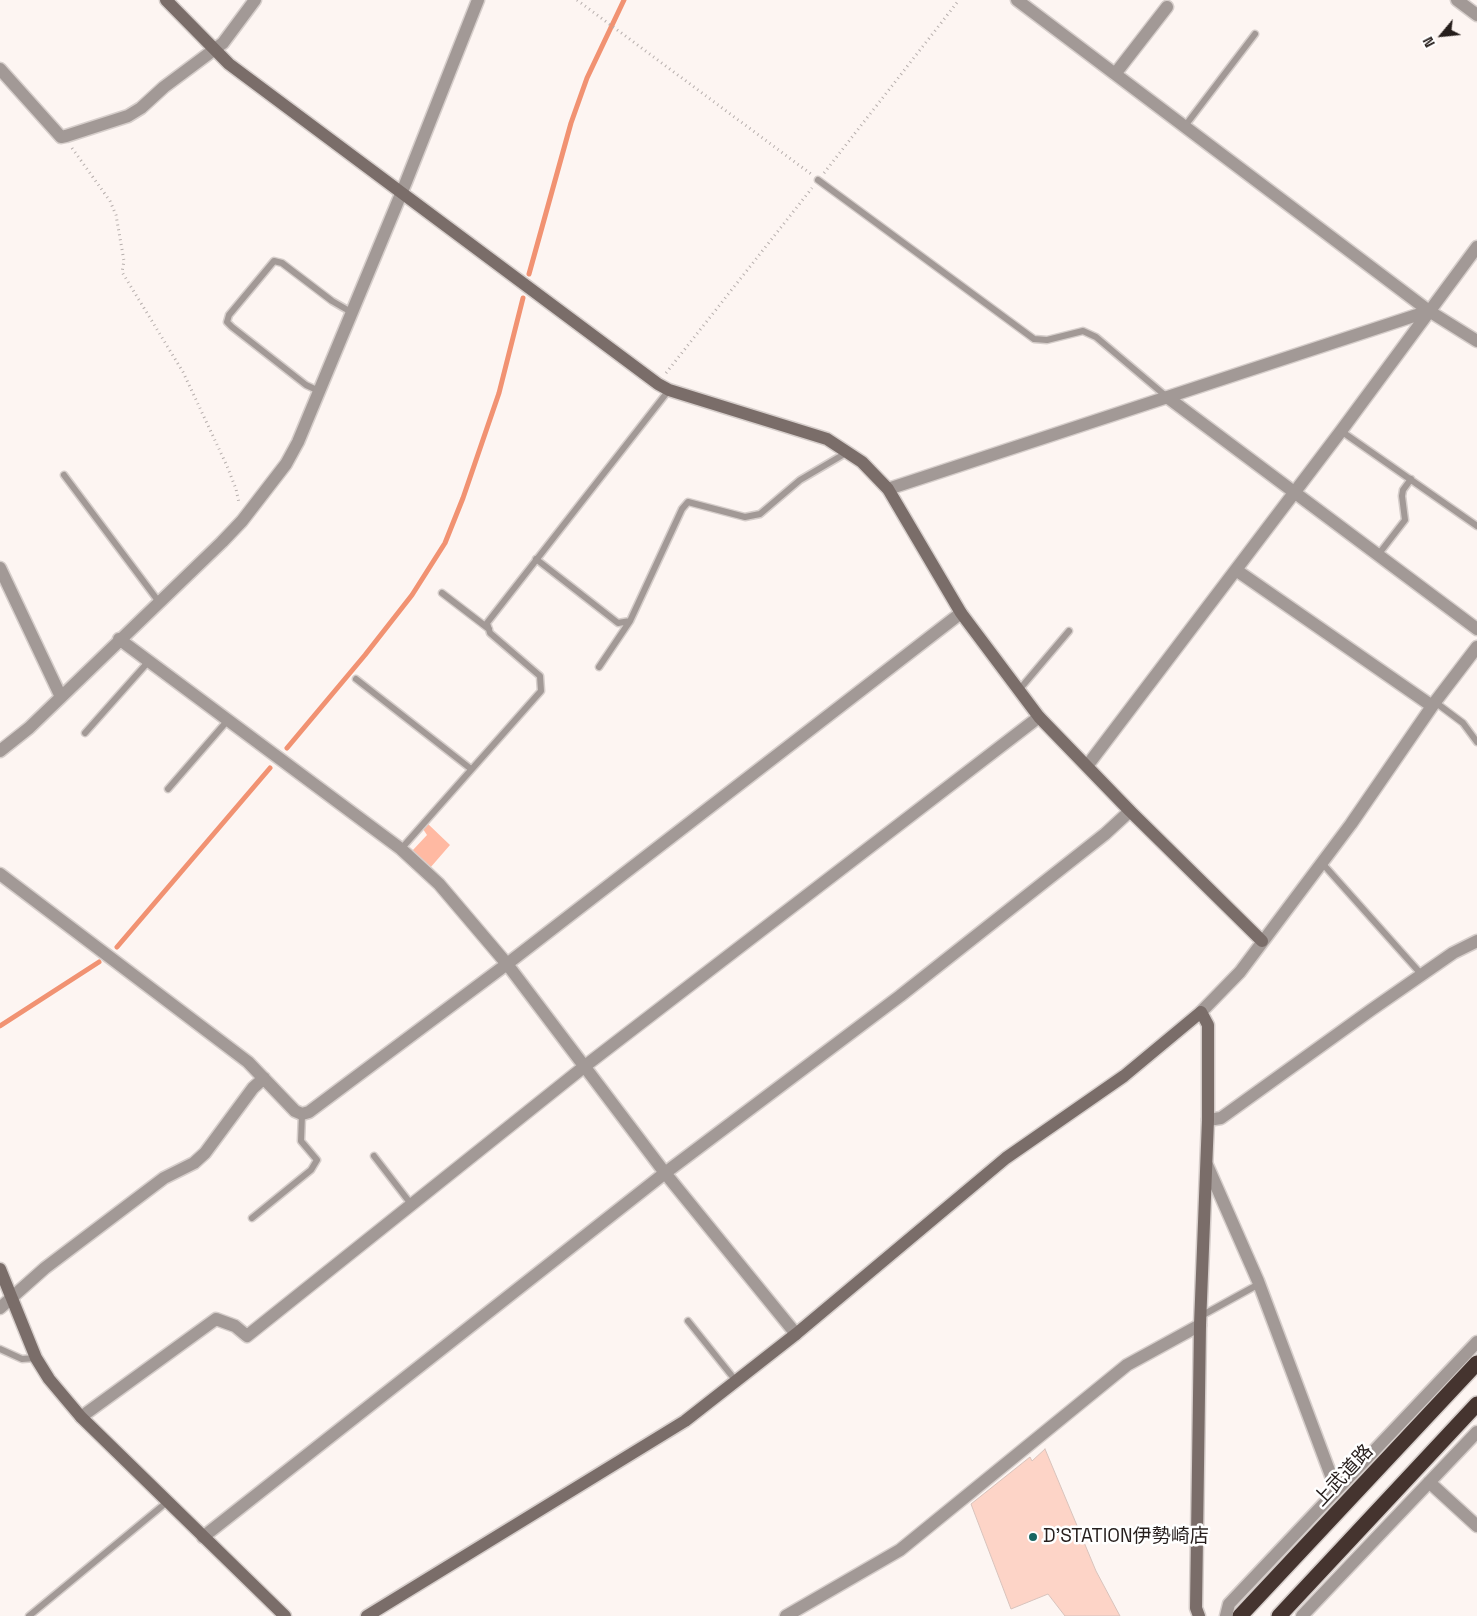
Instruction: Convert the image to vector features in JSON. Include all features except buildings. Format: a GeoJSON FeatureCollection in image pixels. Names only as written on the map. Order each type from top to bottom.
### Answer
{"type":"FeatureCollection","features":[{"type":"Feature","properties":{"kind":"highway","name":"上武道路"},"geometry":{"type":"LineString","coordinates":[[1240,1616],[1477,1363]]}},
{"type":"Feature","properties":{"kind":"highway"},"geometry":{"type":"LineString","coordinates":[[1279,1616],[1477,1404]]}},
{"type":"Feature","properties":{"kind":"street"},"geometry":{"type":"LineString","coordinates":[[166,0],[214,52],[401,194],[664,387],[827,439],[862,462],[888,489],[961,613],[1039,717],[1130,811],[1262,941]]}},
{"type":"Feature","properties":{"kind":"street"},"geometry":{"type":"LineString","coordinates":[[0,69],[61,137],[66,136],[128,116],[141,108],[182,73],[214,52],[224,43],[255,0]]}},
{"type":"Feature","properties":{"kind":"street"},"geometry":{"type":"LineString","coordinates":[[0,751],[29,728],[222,542],[247,515],[290,457],[401,194],[478,0]]}},
{"type":"Feature","properties":{"kind":"street"},"geometry":{"type":"LineString","coordinates":[[1017,0],[1429,311],[1477,341]]}},
{"type":"Feature","properties":{"kind":"street"},"geometry":{"type":"LineString","coordinates":[[1456,0],[1477,16]]}},
{"type":"Feature","properties":{"kind":"street"},"geometry":{"type":"LineString","coordinates":[[1115,74],[1167,7]]}},
{"type":"Feature","properties":{"kind":"street"},"geometry":{"type":"LineString","coordinates":[[1087,766],[1477,247]]}},
{"type":"Feature","properties":{"kind":"street"},"geometry":{"type":"LineString","coordinates":[[888,489],[1429,311]]}},
{"type":"Feature","properties":{"kind":"street"},"geometry":{"type":"LineString","coordinates":[[1166,397],[1477,629]]}},
{"type":"Feature","properties":{"kind":"street"},"geometry":{"type":"LineString","coordinates":[[0,568],[61,697]]}},
{"type":"Feature","properties":{"kind":"street"},"geometry":{"type":"LineString","coordinates":[[1236,570],[1434,704]]}},
{"type":"Feature","properties":{"kind":"street"},"geometry":{"type":"LineString","coordinates":[[0,874],[248,1062],[295,1111],[302,1114],[309,1112],[507,964],[961,613]]}},
{"type":"Feature","properties":{"kind":"street"},"geometry":{"type":"LineString","coordinates":[[120,639],[401,849],[439,884],[507,964],[665,1174],[796,1334]]}},
{"type":"Feature","properties":{"kind":"street"},"geometry":{"type":"LineString","coordinates":[[367,1616],[685,1421],[796,1334],[1006,1158],[1124,1076],[1201,1012],[1240,972],[1322,863],[1434,704],[1477,647]]}},
{"type":"Feature","properties":{"kind":"street"},"geometry":{"type":"LineString","coordinates":[[81,1417],[216,1319],[235,1326],[247,1336],[585,1066],[1039,717]]}},
{"type":"Feature","properties":{"kind":"street"},"geometry":{"type":"LineString","coordinates":[[203,1537],[665,1174],[900,996],[1105,834],[1130,811]]}},
{"type":"Feature","properties":{"kind":"street"},"geometry":{"type":"LineString","coordinates":[[1208,1120],[1221,1118],[1422,975],[1477,940]]}},
{"type":"Feature","properties":{"kind":"street"},"geometry":{"type":"LineString","coordinates":[[1196,1614],[1200,1321],[1208,1120],[1208,1024],[1201,1012]]}},
{"type":"Feature","properties":{"kind":"street"},"geometry":{"type":"LineString","coordinates":[[0,1308],[45,1268],[164,1178],[194,1162],[205,1153],[253,1088],[264,1078]]}},
{"type":"Feature","properties":{"kind":"street"},"geometry":{"type":"LineString","coordinates":[[1207,1165],[1259,1284],[1336,1489]]}},
{"type":"Feature","properties":{"kind":"street"},"geometry":{"type":"LineString","coordinates":[[0,1269],[36,1358],[49,1379],[81,1417],[285,1616]]}},
{"type":"Feature","properties":{"kind":"street"},"geometry":{"type":"LineString","coordinates":[[786,1616],[900,1550],[1127,1365],[1200,1321]]}},
{"type":"Feature","properties":{"kind":"street"},"geometry":{"type":"LineString","coordinates":[[1226,1616],[1230,1604],[1336,1489],[1477,1342]]}},
{"type":"Feature","properties":{"kind":"street"},"geometry":{"type":"LineString","coordinates":[[1302,1616],[1477,1432]]}},
{"type":"Feature","properties":{"kind":"street"},"geometry":{"type":"LineString","coordinates":[[1429,1482],[1477,1526]]}},
{"type":"Feature","properties":{"kind":"street"},"geometry":{"type":"LineString","coordinates":[[1383,1504],[1414,1499]]}},
{"type":"Feature","properties":{"kind":"lane"},"geometry":{"type":"LineString","coordinates":[[1185,126],[1255,34]]}},
{"type":"Feature","properties":{"kind":"lane"},"geometry":{"type":"LineString","coordinates":[[818,180],[1034,339],[1047,340],[1083,331],[1090,334],[1096,337],[1166,397]]}},
{"type":"Feature","properties":{"kind":"lane"},"geometry":{"type":"LineString","coordinates":[[319,391],[306,385],[232,327],[227,322],[228,315],[274,261],[282,263],[332,301],[351,312]]}},
{"type":"Feature","properties":{"kind":"lane"},"geometry":{"type":"LineString","coordinates":[[401,849],[541,691],[540,676],[490,634],[487,622],[664,387]]}},
{"type":"Feature","properties":{"kind":"lane"},"geometry":{"type":"LineString","coordinates":[[1341,430],[1477,526]]}},
{"type":"Feature","properties":{"kind":"lane"},"geometry":{"type":"LineString","coordinates":[[599,667],[630,621],[682,508],[688,502],[745,517],[760,514],[800,480],[847,452]]}},
{"type":"Feature","properties":{"kind":"lane"},"geometry":{"type":"LineString","coordinates":[[64,475],[159,602]]}},
{"type":"Feature","properties":{"kind":"lane"},"geometry":{"type":"LineString","coordinates":[[1378,555],[1405,520],[1402,496],[1411,479]]}},
{"type":"Feature","properties":{"kind":"lane"},"geometry":{"type":"LineString","coordinates":[[536,559],[618,623],[630,621]]}},
{"type":"Feature","properties":{"kind":"lane"},"geometry":{"type":"LineString","coordinates":[[442,592],[489,628]]}},
{"type":"Feature","properties":{"kind":"lane"},"geometry":{"type":"LineString","coordinates":[[1019,690],[1069,631]]}},
{"type":"Feature","properties":{"kind":"lane"},"geometry":{"type":"LineString","coordinates":[[85,733],[149,661]]}},
{"type":"Feature","properties":{"kind":"lane"},"geometry":{"type":"LineString","coordinates":[[356,679],[471,769]]}},
{"type":"Feature","properties":{"kind":"lane"},"geometry":{"type":"LineString","coordinates":[[1434,704],[1463,723],[1477,742]]}},
{"type":"Feature","properties":{"kind":"lane"},"geometry":{"type":"LineString","coordinates":[[168,789],[228,720]]}},
{"type":"Feature","properties":{"kind":"lane"},"geometry":{"type":"LineString","coordinates":[[1322,863],[1422,975]]}},
{"type":"Feature","properties":{"kind":"lane"},"geometry":{"type":"LineString","coordinates":[[252,1218],[311,1170],[317,1160],[301,1141],[302,1114]]}},
{"type":"Feature","properties":{"kind":"lane"},"geometry":{"type":"LineString","coordinates":[[374,1156],[411,1204]]}},
{"type":"Feature","properties":{"kind":"lane"},"geometry":{"type":"LineString","coordinates":[[1200,1321],[1259,1284]]}},
{"type":"Feature","properties":{"kind":"lane"},"geometry":{"type":"LineString","coordinates":[[688,1321],[736,1381]]}},
{"type":"Feature","properties":{"kind":"lane"},"geometry":{"type":"LineString","coordinates":[[0,1349],[22,1359],[36,1358]]}},
{"type":"Feature","properties":{"kind":"lane"},"geometry":{"type":"LineString","coordinates":[[29,1616],[167,1502]]}},
{"type":"Feature","properties":{"kind":"path"},"geometry":{"type":"LineString","coordinates":[[577,0],[818,180]]}},
{"type":"Feature","properties":{"kind":"path"},"geometry":{"type":"LineString","coordinates":[[664,387],[818,180],[959,0]]}},
{"type":"Feature","properties":{"kind":"path"},"geometry":{"type":"LineString","coordinates":[[66,136],[70,146],[110,201],[116,215],[124,261],[122,272],[183,372],[227,466],[236,489],[238,502],[247,515]]}},
{"type":"Feature","properties":{"kind":"shaded area"},"geometry":{"type":"Polygon","coordinates":[[[427,823],[450,845],[430,868],[412,851],[427,835],[423,829],[427,823]]]}},
{"type":"Feature","properties":{"kind":"waterway"},"geometry":{"type":"LineString","coordinates":[[529,274],[571,123],[587,78],[624,0]]}},
{"type":"Feature","properties":{"kind":"waterway"},"geometry":{"type":"LineString","coordinates":[[287,748],[365,655],[412,595],[445,543],[463,498],[499,393],[523,298]]}},
{"type":"Feature","properties":{"kind":"waterway"},"geometry":{"type":"LineString","coordinates":[[117,947],[270,768]]}},
{"type":"Feature","properties":{"kind":"waterway"},"geometry":{"type":"LineString","coordinates":[[0,1026],[99,962]]}},
{"type":"Feature","properties":{"kind":"place","name":"D'STATION伊勢崎店"},"geometry":{"type":"Point","coordinates":[1033,1537]}}]}
